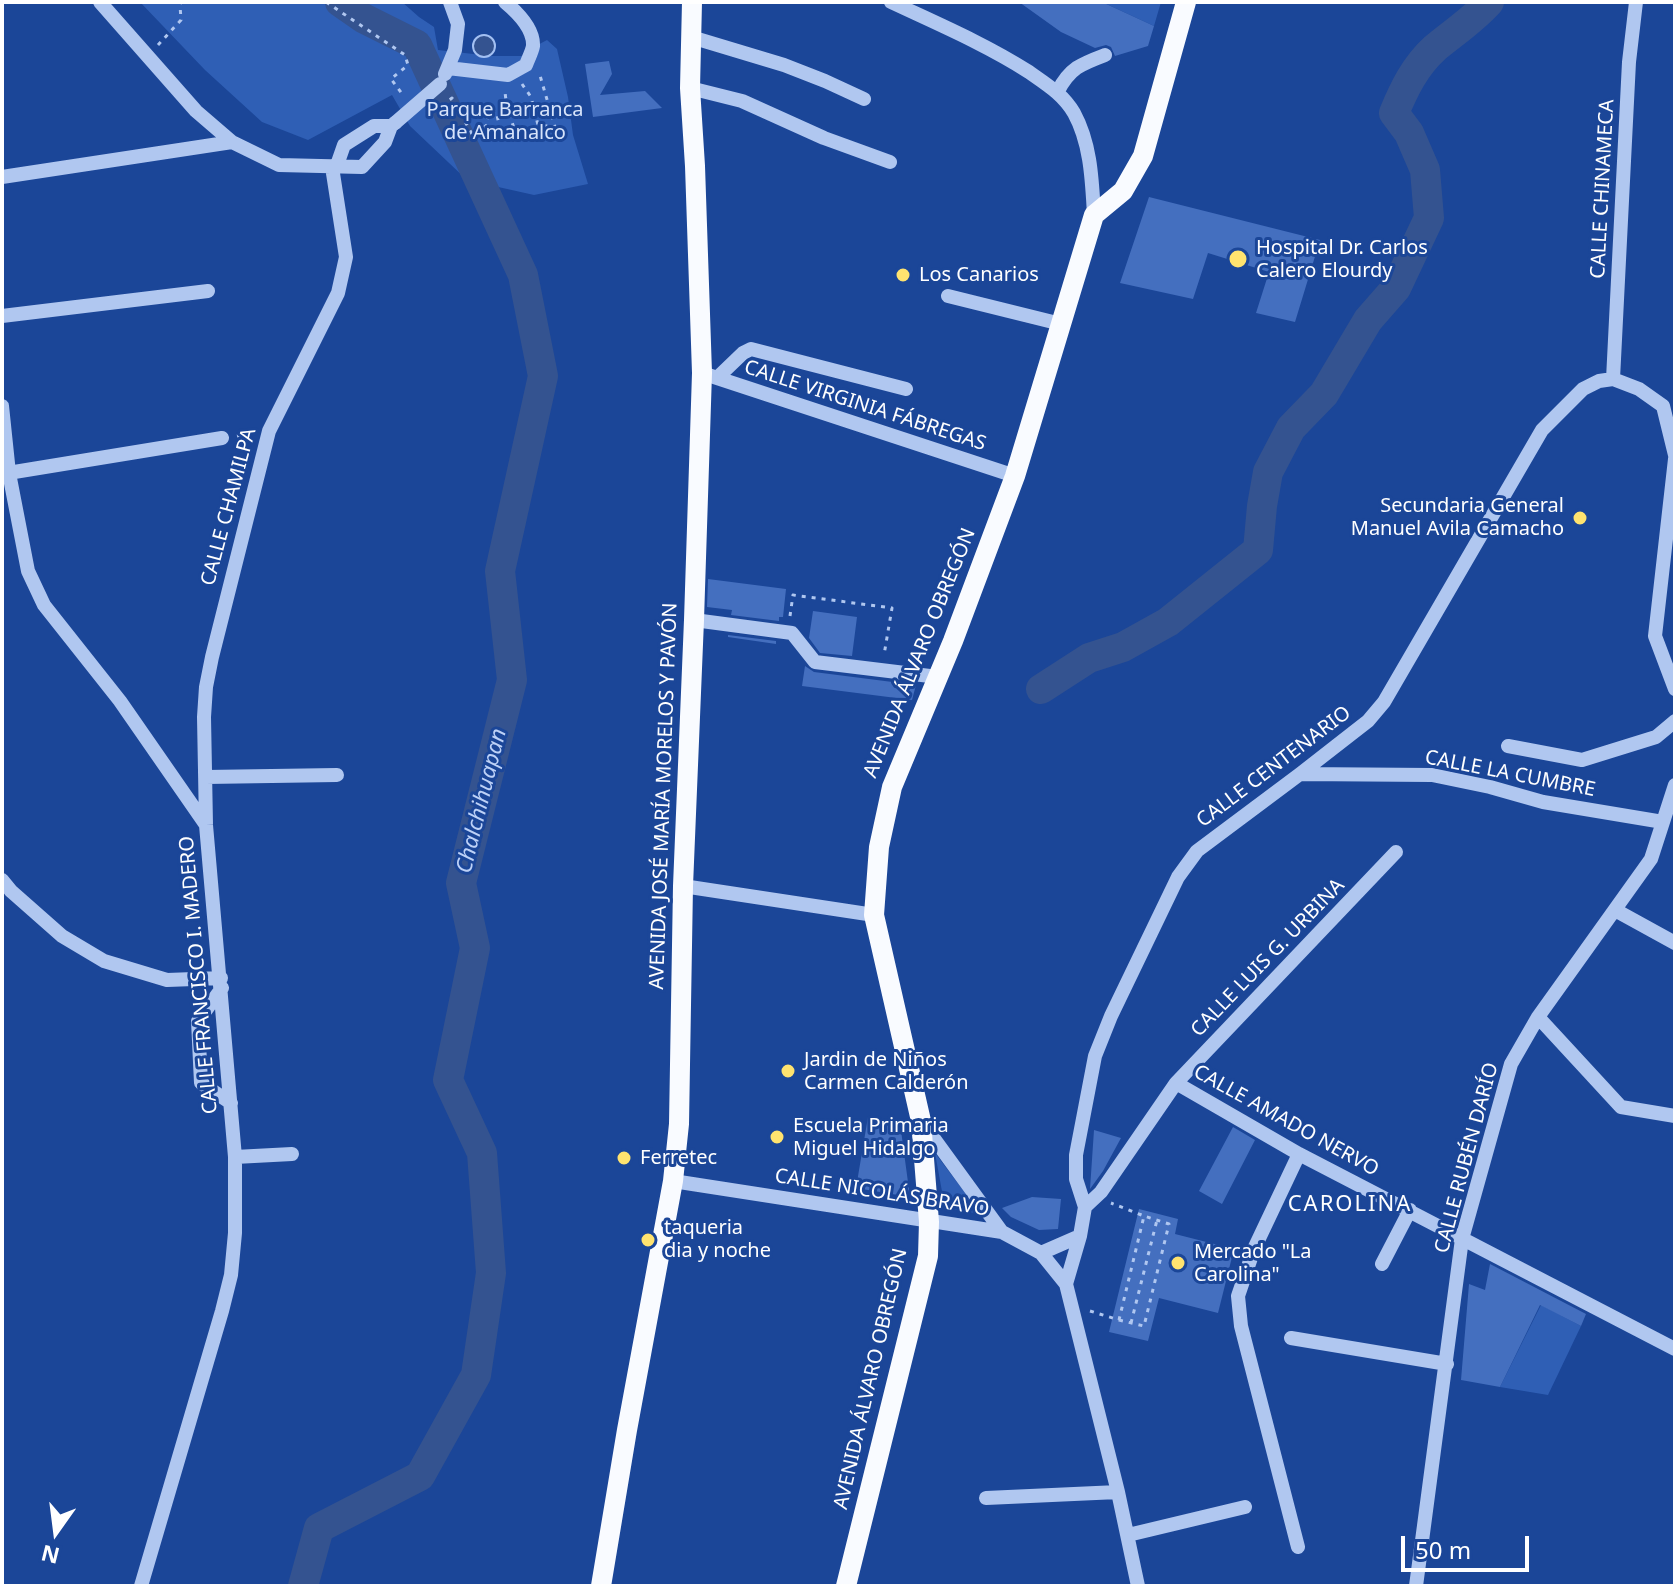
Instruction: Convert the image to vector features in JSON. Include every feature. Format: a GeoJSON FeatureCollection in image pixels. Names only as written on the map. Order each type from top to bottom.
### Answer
{"type":"FeatureCollection","features":[{"type":"Feature","properties":{"kind":"main road","name":"AVENIDA JOSÉ MARÍA MORELOS Y PAVÓN"},"geometry":{"type":"LineString","coordinates":[[601,1586],[673,1181],[679,1124],[683,886],[694,620],[709,376],[690,88],[692,2]]}},
{"type":"Feature","properties":{"kind":"main road"},"geometry":{"type":"LineString","coordinates":[[1094,215],[1123,191],[1143,156],[1186,2]]}},
{"type":"Feature","properties":{"kind":"main road","name":"AVENIDA ÁLVARO OBREGÓN"},"geometry":{"type":"LineString","coordinates":[[846,1586],[928,1256],[929,1222],[921,1121],[874,915],[879,847],[892,787],[1015,476],[1094,215]]}},
{"type":"Feature","properties":{"kind":"street"},"geometry":{"type":"LineString","coordinates":[[100,2],[196,111],[232,142],[279,165],[362,167],[385,142],[393,125],[440,84],[455,50],[458,24],[450,2]]}},
{"type":"Feature","properties":{"kind":"street"},"geometry":{"type":"LineString","coordinates":[[448,68],[508,75],[526,65],[533,44],[529,29],[505,2]]}},
{"type":"Feature","properties":{"kind":"street"},"geometry":{"type":"LineString","coordinates":[[891,2],[995,51],[1058,91],[1074,113],[1084,140],[1090,165],[1094,215]]}},
{"type":"Feature","properties":{"kind":"street","name":"CALLE CHINAMECA"},"geometry":{"type":"LineString","coordinates":[[1613,379],[1629,62],[1636,2]]}},
{"type":"Feature","properties":{"kind":"street"},"geometry":{"type":"LineString","coordinates":[[691,37],[784,65],[864,99]]}},
{"type":"Feature","properties":{"kind":"street"},"geometry":{"type":"LineString","coordinates":[[1058,91],[1071,71],[1105,55]]}},
{"type":"Feature","properties":{"kind":"street"},"geometry":{"type":"LineString","coordinates":[[690,88],[742,101],[824,138],[890,162]]}},
{"type":"Feature","properties":{"kind":"street"},"geometry":{"type":"LineString","coordinates":[[335,166],[344,145],[374,126],[393,125]]}},
{"type":"Feature","properties":{"kind":"street"},"geometry":{"type":"LineString","coordinates":[[2,177],[232,142]]}},
{"type":"Feature","properties":{"kind":"street","name":"CALLE CHAMILPA"},"geometry":{"type":"LineString","coordinates":[[206,825],[204,717],[209,672],[269,431],[338,293],[346,257],[335,166]]}},
{"type":"Feature","properties":{"kind":"street"},"geometry":{"type":"LineString","coordinates":[[2,316],[208,291]]}},
{"type":"Feature","properties":{"kind":"street"},"geometry":{"type":"LineString","coordinates":[[948,296],[1061,324]]}},
{"type":"Feature","properties":{"kind":"street"},"geometry":{"type":"LineString","coordinates":[[709,376],[751,349],[906,389]]}},
{"type":"Feature","properties":{"kind":"street","name":"CALLE VIRGINIA FÁBREGAS"},"geometry":{"type":"LineString","coordinates":[[709,376],[1015,476]]}},
{"type":"Feature","properties":{"kind":"street"},"geometry":{"type":"LineString","coordinates":[[1613,379],[1639,389],[1663,406],[1675,457],[1655,636],[1675,689]]}},
{"type":"Feature","properties":{"kind":"street","name":"CALLE CENTENARIO"},"geometry":{"type":"LineString","coordinates":[[1085,1207],[1076,1179],[1076,1155],[1095,1056],[1178,877],[1197,851],[1368,721],[1384,702],[1542,430],[1583,389],[1599,381],[1613,379]]}},
{"type":"Feature","properties":{"kind":"street","name":"CALLE FRANCISCO I. MADERO"},"geometry":{"type":"LineString","coordinates":[[2,406],[6,473],[28,571],[44,605],[120,701],[206,825],[235,1157],[235,1233],[231,1275],[222,1311],[141,1586]]}},
{"type":"Feature","properties":{"kind":"street"},"geometry":{"type":"LineString","coordinates":[[6,473],[222,438]]}},
{"type":"Feature","properties":{"kind":"street"},"geometry":{"type":"LineString","coordinates":[[694,620],[792,633],[815,662],[938,677]]}},
{"type":"Feature","properties":{"kind":"street"},"geometry":{"type":"LineString","coordinates":[[1508,746],[1582,760],[1656,737],[1675,721]]}},
{"type":"Feature","properties":{"kind":"street","name":"CALLE LA CUMBRE"},"geometry":{"type":"LineString","coordinates":[[1300,774],[1432,775],[1543,802],[1663,822]]}},
{"type":"Feature","properties":{"kind":"street"},"geometry":{"type":"LineString","coordinates":[[206,777],[337,775]]}},
{"type":"Feature","properties":{"kind":"street","name":"CALLE RUBÉN DARÍO"},"geometry":{"type":"LineString","coordinates":[[1416,1586],[1462,1239],[1511,1064],[1538,1017],[1651,859],[1675,785]]}},
{"type":"Feature","properties":{"kind":"street","name":"CALLE LUIS G. URBINA"},"geometry":{"type":"LineString","coordinates":[[1085,1207],[1101,1192],[1176,1083],[1396,852]]}},
{"type":"Feature","properties":{"kind":"street"},"geometry":{"type":"LineString","coordinates":[[2,880],[62,936],[104,961],[167,980],[221,983],[198,1021],[201,1083],[231,1103]]}},
{"type":"Feature","properties":{"kind":"street"},"geometry":{"type":"LineString","coordinates":[[683,886],[874,915]]}},
{"type":"Feature","properties":{"kind":"street"},"geometry":{"type":"LineString","coordinates":[[1615,910],[1675,943]]}},
{"type":"Feature","properties":{"kind":"street"},"geometry":{"type":"LineString","coordinates":[[1538,1017],[1621,1107],[1675,1116]]}},
{"type":"Feature","properties":{"kind":"street","name":"CALLE AMADO NERVO"},"geometry":{"type":"LineString","coordinates":[[1176,1083],[1299,1154],[1675,1349]]}},
{"type":"Feature","properties":{"kind":"street"},"geometry":{"type":"LineString","coordinates":[[921,1121],[1002,1232]]}},
{"type":"Feature","properties":{"kind":"street"},"geometry":{"type":"LineString","coordinates":[[235,1157],[292,1154]]}},
{"type":"Feature","properties":{"kind":"street"},"geometry":{"type":"LineString","coordinates":[[1298,1547],[1241,1326],[1238,1296],[1254,1249],[1299,1154]]}},
{"type":"Feature","properties":{"kind":"street","name":"CALLE NICOLÁS BRAVO"},"geometry":{"type":"LineString","coordinates":[[673,1181],[1002,1232],[1041,1253],[1066,1284]]}},
{"type":"Feature","properties":{"kind":"street"},"geometry":{"type":"LineString","coordinates":[[1085,1207],[1066,1284],[1138,1586]]}},
{"type":"Feature","properties":{"kind":"street"},"geometry":{"type":"LineString","coordinates":[[1382,1264],[1410,1210]]}},
{"type":"Feature","properties":{"kind":"street"},"geometry":{"type":"LineString","coordinates":[[1041,1253],[1080,1236]]}},
{"type":"Feature","properties":{"kind":"street"},"geometry":{"type":"LineString","coordinates":[[1291,1338],[1447,1364]]}},
{"type":"Feature","properties":{"kind":"street"},"geometry":{"type":"LineString","coordinates":[[986,1498],[1118,1492]]}},
{"type":"Feature","properties":{"kind":"street"},"geometry":{"type":"LineString","coordinates":[[1128,1535],[1245,1507]]}},
{"type":"Feature","properties":{"kind":"path"},"geometry":{"type":"LineString","coordinates":[[148,56],[181,20],[181,2]]}},
{"type":"Feature","properties":{"kind":"path"},"geometry":{"type":"LineString","coordinates":[[326,2],[405,55],[408,65],[391,79],[406,98]]}},
{"type":"Feature","properties":{"kind":"path"},"geometry":{"type":"LineString","coordinates":[[519,80],[531,97],[538,125],[555,127],[532,48]]}},
{"type":"Feature","properties":{"kind":"path"},"geometry":{"type":"LineString","coordinates":[[440,107],[452,98],[473,136],[487,125],[489,104],[497,115],[501,134],[517,141],[515,125],[505,104],[504,83]]}},
{"type":"Feature","properties":{"kind":"path"},"geometry":{"type":"LineString","coordinates":[[222,438],[269,431]]}},
{"type":"Feature","properties":{"kind":"path"},"geometry":{"type":"LineString","coordinates":[[790,621],[793,595],[892,608],[882,670]]}},
{"type":"Feature","properties":{"kind":"path"},"geometry":{"type":"LineString","coordinates":[[1086,1310],[1144,1326],[1169,1224],[1107,1201]]}},
{"type":"Feature","properties":{"kind":"path"},"geometry":{"type":"LineString","coordinates":[[1119,1320],[1144,1216]]}},
{"type":"Feature","properties":{"kind":"path"},"geometry":{"type":"LineString","coordinates":[[1131,1323],[1157,1220]]}},
{"type":"Feature","properties":{"kind":"green space","name":"Parque Barranca de Amanalco"},"geometry":{"type":"Polygon","coordinates":[[[140,2],[402,2],[434,27],[438,50],[525,56],[547,40],[557,49],[573,135],[588,184],[534,195],[467,180],[410,126],[392,95],[308,140],[262,122],[205,70],[140,2]]]}},
{"type":"Feature","properties":{"kind":"green space"},"geometry":{"type":"Polygon","coordinates":[[[1102,2],[1161,2],[1154,26],[1102,2]]]}},
{"type":"Feature","properties":{"kind":"green space"},"geometry":{"type":"Polygon","coordinates":[[[935,1153],[981,1214],[945,1208],[935,1153]]]}},
{"type":"Feature","properties":{"kind":"green space"},"geometry":{"type":"Polygon","coordinates":[[[1541,1305],[1581,1326],[1548,1395],[1500,1387],[1541,1305]]]}},
{"type":"Feature","properties":{"kind":"shaded area"},"geometry":{"type":"Polygon","coordinates":[[[484,35],[492,38],[495,46],[492,54],[484,57],[476,54],[473,46],[476,38],[484,35]]]}},
{"type":"Feature","properties":{"kind":"building"},"geometry":{"type":"Polygon","coordinates":[[[1019,2],[1102,2],[1154,26],[1148,46],[1115,56],[1111,47],[1095,48],[1061,32],[1019,2]]]}},
{"type":"Feature","properties":{"kind":"building"},"geometry":{"type":"Polygon","coordinates":[[[609,61],[612,74],[600,95],[645,91],[662,108],[593,117],[585,64],[609,61]]]}},
{"type":"Feature","properties":{"kind":"building"},"geometry":{"type":"Polygon","coordinates":[[[1149,197],[1320,240],[1295,322],[1256,313],[1269,272],[1208,253],[1193,299],[1120,283],[1149,197]]]}},
{"type":"Feature","properties":{"kind":"building"},"geometry":{"type":"Polygon","coordinates":[[[708,579],[786,589],[783,617],[779,617],[779,621],[731,615],[732,610],[707,607],[708,579]]]}},
{"type":"Feature","properties":{"kind":"building"},"geometry":{"type":"Polygon","coordinates":[[[813,611],[857,617],[852,656],[820,653],[809,638],[813,611]]]}},
{"type":"Feature","properties":{"kind":"building"},"geometry":{"type":"Polygon","coordinates":[[[728,637],[776,641],[776,644],[728,637]]]}},
{"type":"Feature","properties":{"kind":"building"},"geometry":{"type":"Polygon","coordinates":[[[805,666],[814,672],[916,685],[912,700],[802,686],[805,666]]]}},
{"type":"Feature","properties":{"kind":"building"},"geometry":{"type":"Polygon","coordinates":[[[868,1117],[900,1123],[910,1197],[856,1188],[868,1117]]]}},
{"type":"Feature","properties":{"kind":"building"},"geometry":{"type":"Polygon","coordinates":[[[1233,1127],[1255,1140],[1222,1204],[1199,1191],[1233,1127]]]}},
{"type":"Feature","properties":{"kind":"building"},"geometry":{"type":"Polygon","coordinates":[[[1094,1130],[1121,1138],[1090,1189],[1094,1130]]]}},
{"type":"Feature","properties":{"kind":"building"},"geometry":{"type":"Polygon","coordinates":[[[1032,1197],[1061,1199],[1058,1229],[1039,1230],[1011,1217],[1002,1208],[1032,1197]]]}},
{"type":"Feature","properties":{"kind":"building","name":"Mercado \"La Carolina\""},"geometry":{"type":"Polygon","coordinates":[[[1139,1209],[1178,1219],[1175,1234],[1234,1249],[1218,1313],[1159,1298],[1148,1341],[1109,1332],[1139,1209]]]}},
{"type":"Feature","properties":{"kind":"building"},"geometry":{"type":"Polygon","coordinates":[[[1490,1264],[1586,1314],[1581,1326],[1540,1305],[1500,1387],[1461,1380],[1469,1284],[1485,1290],[1490,1264]]]}},
{"type":"Feature","properties":{"kind":"waterway","name":"Chalchihuapan"},"geometry":{"type":"LineString","coordinates":[[303,1586],[319,1528],[420,1476],[476,1375],[491,1273],[482,1153],[448,1080],[475,948],[461,883],[512,680],[500,571],[543,376],[523,275],[417,45],[363,18],[340,2]]}},
{"type":"Feature","properties":{"kind":"waterway"},"geometry":{"type":"LineString","coordinates":[[1041,689],[1089,658],[1123,647],[1168,622],[1258,550],[1268,472],[1291,428],[1324,394],[1368,320],[1396,288],[1429,218],[1425,170],[1409,133],[1394,113],[1422,62],[1489,2]]}},
{"type":"Feature","properties":{"kind":"place","name":"Hospital Dr. Carlos Calero Elourdy"},"geometry":{"type":"Point","coordinates":[1238,259]}},
{"type":"Feature","properties":{"kind":"place","name":"Los Canarios"},"geometry":{"type":"Point","coordinates":[903,275]}},
{"type":"Feature","properties":{"kind":"place","name":"Secundaria General Manuel Avila Camacho"},"geometry":{"type":"Point","coordinates":[1580,518]}},
{"type":"Feature","properties":{"kind":"place","name":"Jardin de Niños Carmen Calderón"},"geometry":{"type":"Point","coordinates":[788,1071]}},
{"type":"Feature","properties":{"kind":"place","name":"Escuela Primaria Miguel Hidalgo"},"geometry":{"type":"Point","coordinates":[777,1137]}},
{"type":"Feature","properties":{"kind":"place","name":"Ferretec"},"geometry":{"type":"Point","coordinates":[624,1158]}},
{"type":"Feature","properties":{"kind":"place","name":"taqueria dia y noche"},"geometry":{"type":"Point","coordinates":[648,1240]}},
{"type":"Feature","properties":{"kind":"place","name":"Mercado \"La Carolina\""},"geometry":{"type":"Point","coordinates":[1178,1263]}},
{"type":"Feature","properties":{"kind":"district","name":"CAROLINA"},"geometry":{"type":"Point","coordinates":[1350,1205]}}]}
